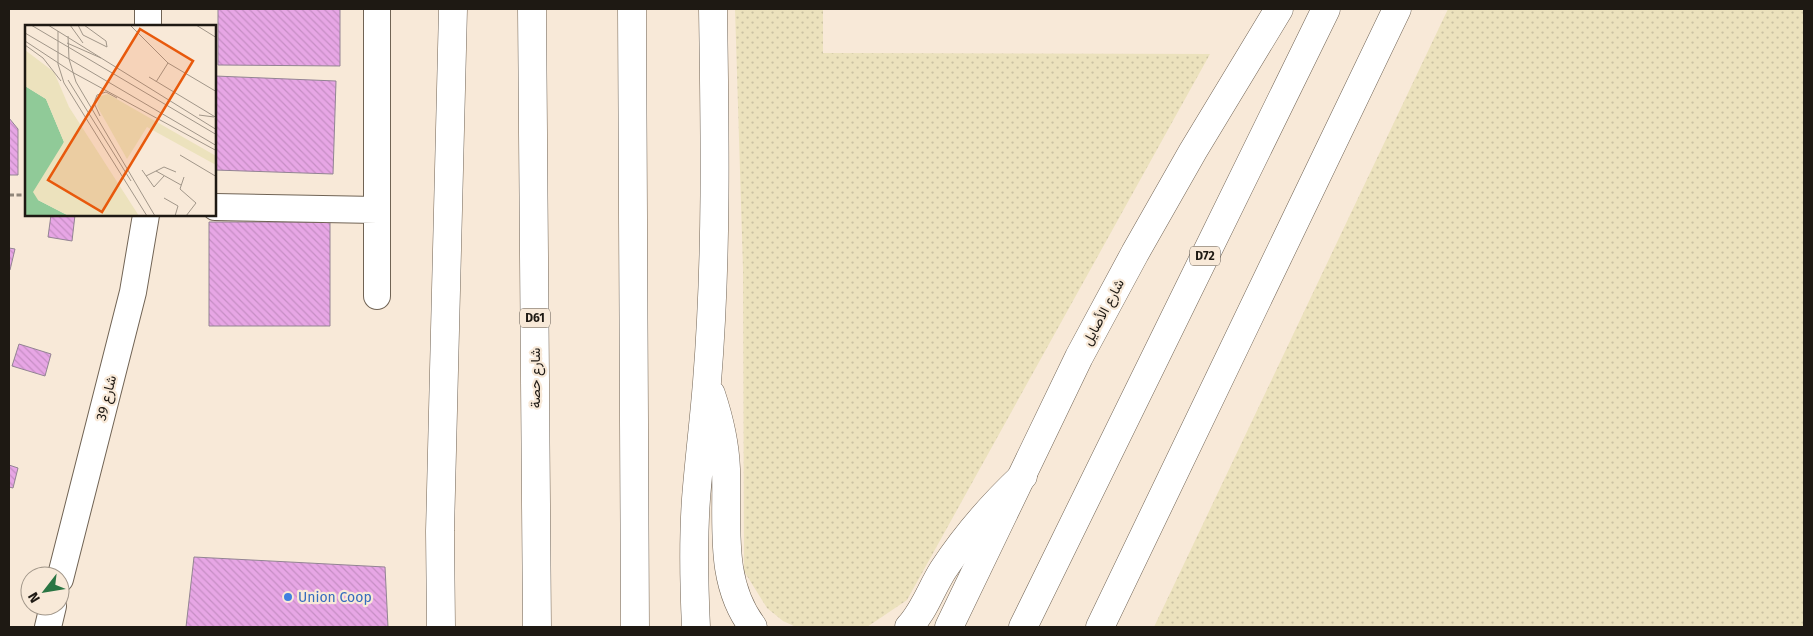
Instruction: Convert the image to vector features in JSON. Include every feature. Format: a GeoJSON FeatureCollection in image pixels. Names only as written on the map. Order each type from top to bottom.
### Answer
{"type":"FeatureCollection","features":[{"type":"Feature","properties":{"kind":"main road"},"geometry":{"type":"LineString","coordinates":[[441,627],[440,531],[453,9]]}},
{"type":"Feature","properties":{"kind":"main road","name":"شارع حصة"},"geometry":{"type":"LineString","coordinates":[[532,9],[537,627]]}},
{"type":"Feature","properties":{"kind":"main road"},"geometry":{"type":"LineString","coordinates":[[632,9],[635,627]]}},
{"type":"Feature","properties":{"kind":"main road"},"geometry":{"type":"LineString","coordinates":[[696,627],[694,571],[696,501],[707,383],[715,228],[713,9]]}},
{"type":"Feature","properties":{"kind":"main road","name":"شارع الأصايل"},"geometry":{"type":"LineString","coordinates":[[949,627],[1024,476],[1079,357],[1192,151],[1279,9]]}},
{"type":"Feature","properties":{"kind":"main road","name":"D72"},"geometry":{"type":"LineString","coordinates":[[1023,627],[1326,9]]}},
{"type":"Feature","properties":{"kind":"main road"},"geometry":{"type":"LineString","coordinates":[[1100,627],[1397,9]]}},
{"type":"Feature","properties":{"kind":"main road"},"geometry":{"type":"LineString","coordinates":[[707,383],[717,410],[723,438],[726,467],[730,581],[740,608],[753,627]]}},
{"type":"Feature","properties":{"kind":"main road"},"geometry":{"type":"LineString","coordinates":[[909,627],[916,620],[957,548],[988,510],[1024,476]]}},
{"type":"Feature","properties":{"kind":"main road"},"geometry":{"type":"LineString","coordinates":[[431,627],[440,531]]}},
{"type":"Feature","properties":{"kind":"street"},"geometry":{"type":"LineString","coordinates":[[148,9],[148,25]]}},
{"type":"Feature","properties":{"kind":"street"},"geometry":{"type":"LineString","coordinates":[[377,9],[377,296]]}},
{"type":"Feature","properties":{"kind":"street"},"geometry":{"type":"LineString","coordinates":[[216,207],[377,210]]}},
{"type":"Feature","properties":{"kind":"street","name":"شارع 39"},"geometry":{"type":"LineString","coordinates":[[63,566],[133,292],[146,216]]}},
{"type":"Feature","properties":{"kind":"path"},"geometry":{"type":"LineString","coordinates":[[9,195],[25,195]]}},
{"type":"Feature","properties":{"kind":"sand"},"geometry":{"type":"Polygon","coordinates":[[[735,9],[823,9],[823,53],[1210,54],[907,600],[867,627],[796,627],[783,621],[767,608],[744,571],[743,268],[735,9]]]}},
{"type":"Feature","properties":{"kind":"sand"},"geometry":{"type":"Polygon","coordinates":[[[1448,9],[1804,9],[1804,627],[1154,627],[1448,9]]]}},
{"type":"Feature","properties":{"kind":"building"},"geometry":{"type":"Polygon","coordinates":[[[218,9],[340,9],[340,66],[218,65],[218,9]]]}},
{"type":"Feature","properties":{"kind":"building"},"geometry":{"type":"Polygon","coordinates":[[[216,76],[336,81],[333,174],[216,170],[216,76]]]}},
{"type":"Feature","properties":{"kind":"building"},"geometry":{"type":"Polygon","coordinates":[[[9,118],[18,129],[18,175],[9,175],[9,118]]]}},
{"type":"Feature","properties":{"kind":"building"},"geometry":{"type":"Polygon","coordinates":[[[51,216],[75,216],[72,241],[48,237],[51,216]]]}},
{"type":"Feature","properties":{"kind":"building"},"geometry":{"type":"Polygon","coordinates":[[[209,222],[330,222],[330,326],[209,326],[209,222]]]}},
{"type":"Feature","properties":{"kind":"building"},"geometry":{"type":"Polygon","coordinates":[[[9,248],[15,249],[10,270],[9,270],[9,248]]]}},
{"type":"Feature","properties":{"kind":"building"},"geometry":{"type":"Polygon","coordinates":[[[19,344],[51,354],[45,376],[12,366],[19,344]]]}},
{"type":"Feature","properties":{"kind":"building"},"geometry":{"type":"Polygon","coordinates":[[[9,465],[18,468],[13,488],[9,487],[9,465]]]}},
{"type":"Feature","properties":{"kind":"building","name":"Union Coop"},"geometry":{"type":"Polygon","coordinates":[[[194,557],[385,567],[388,627],[186,627],[194,557]]]}},
{"type":"Feature","properties":{"kind":"place","name":"Union Coop"},"geometry":{"type":"Point","coordinates":[288,597]}}]}
